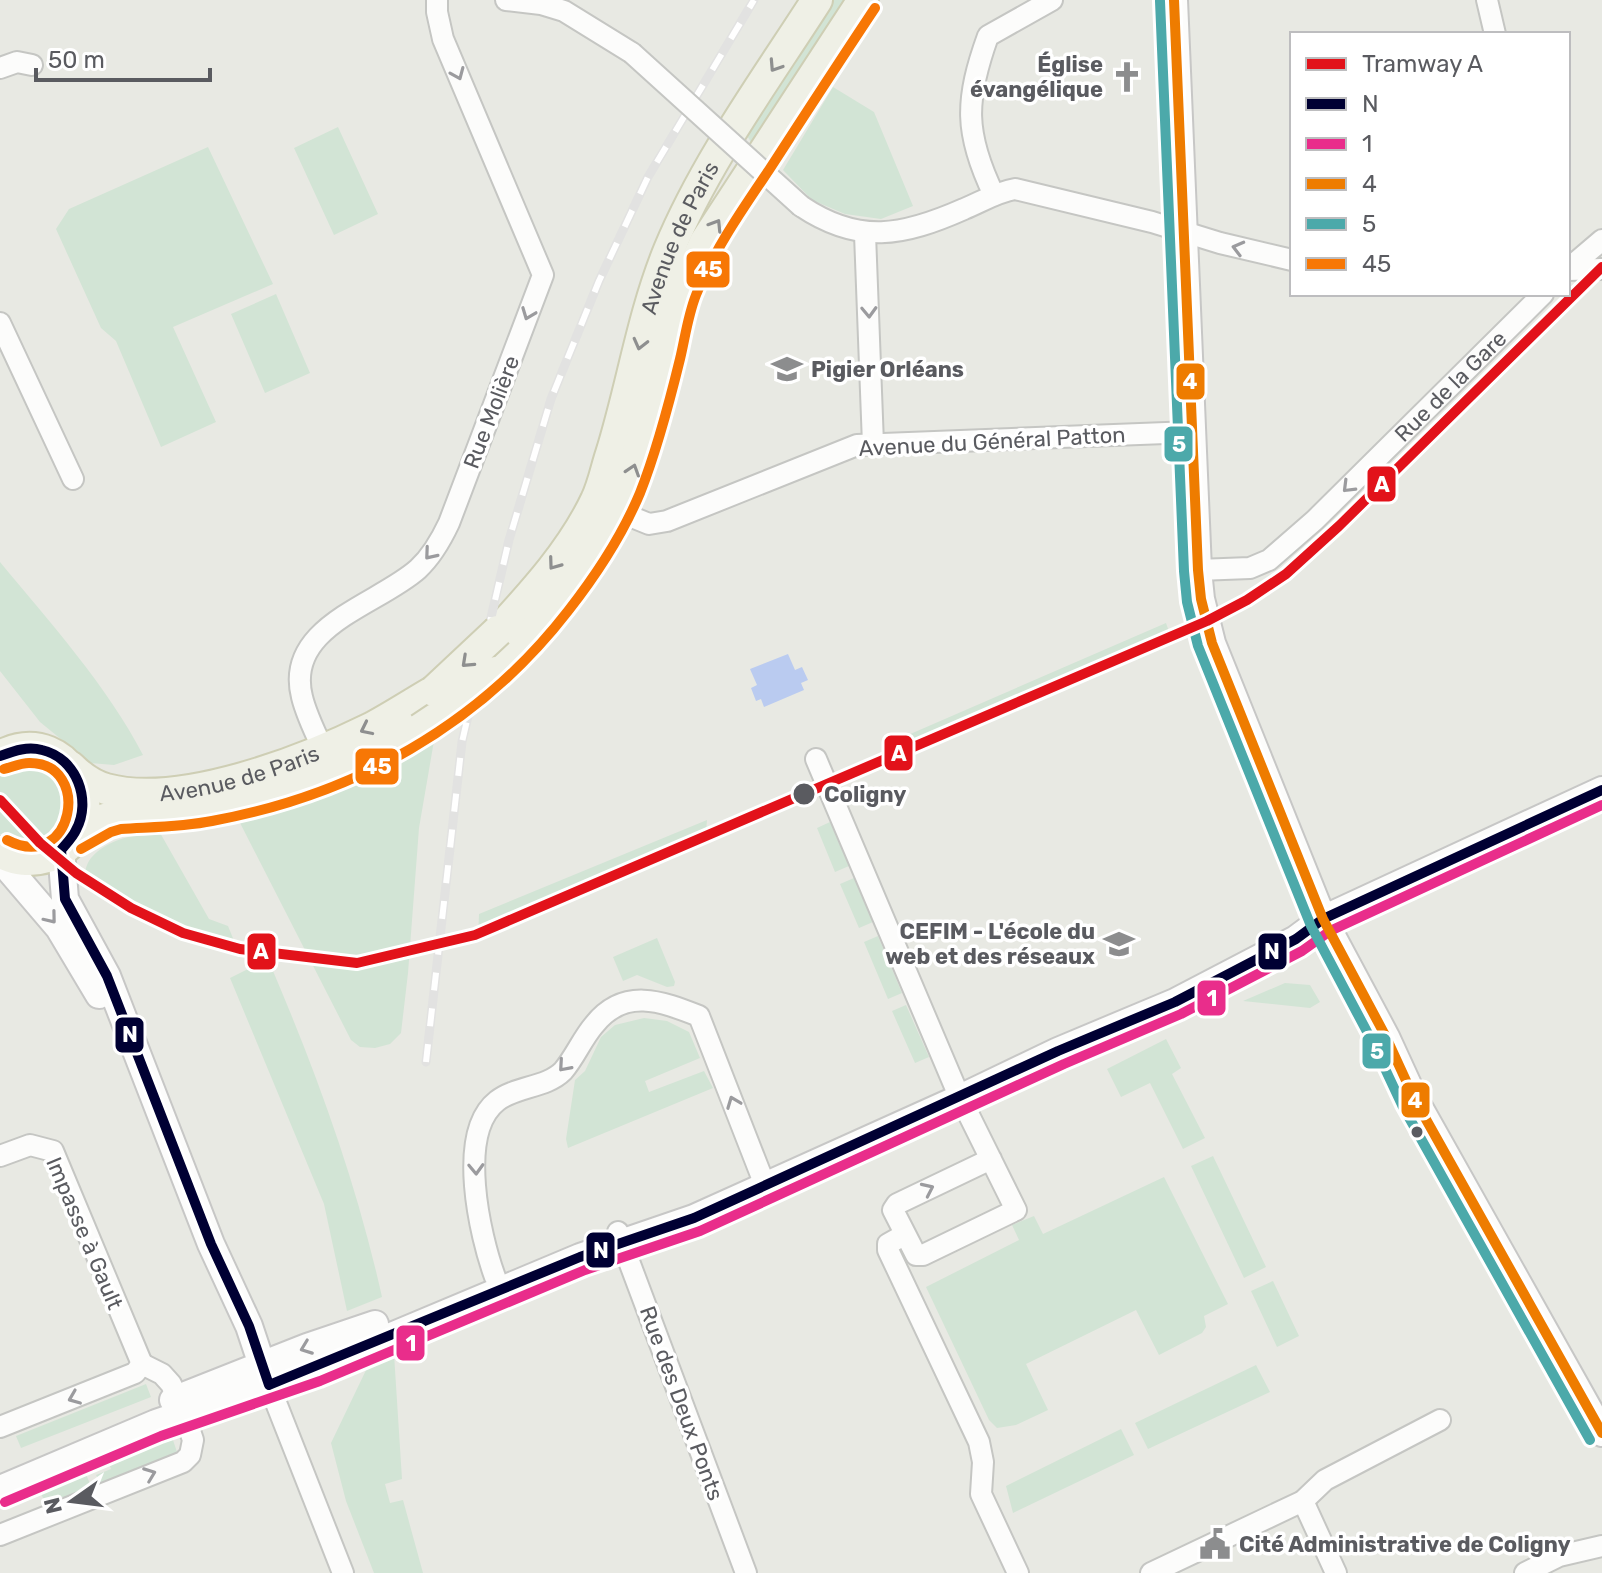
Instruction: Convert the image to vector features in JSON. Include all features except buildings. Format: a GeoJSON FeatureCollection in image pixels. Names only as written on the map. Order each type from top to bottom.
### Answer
{"type":"FeatureCollection","features":[{"type":"Feature","properties":{"kind":"main road","name":"Avenue de Paris"},"geometry":{"type":"LineString","coordinates":[[0,756],[23,748],[39,749],[56,755],[85,780],[105,789],[196,810],[249,787],[328,761],[373,755],[462,701],[496,672],[554,609],[600,542],[619,428],[652,299],[669,249],[715,160],[817,0]]}},
{"type":"Feature","properties":{"kind":"main road","name":"Avenue de Paris"},"geometry":{"type":"LineString","coordinates":[[328,761],[371,727],[434,691],[498,631],[547,575],[580,529],[607,505],[631,477],[682,292],[693,265],[743,181],[863,0]]}},
{"type":"Feature","properties":{"kind":"main road"},"geometry":{"type":"LineString","coordinates":[[1174,0],[1198,570],[1218,662],[1323,919],[1386,1037],[1420,1110],[1602,1433]]}},
{"type":"Feature","properties":{"kind":"main road"},"geometry":{"type":"LineString","coordinates":[[71,767],[85,801],[83,820],[68,844],[65,899],[107,976],[138,1062],[211,1244],[249,1326],[266,1375]]}},
{"type":"Feature","properties":{"kind":"main road"},"geometry":{"type":"LineString","coordinates":[[620,1237],[694,1218],[958,1093],[1283,930],[1323,919],[1602,790]]}},
{"type":"Feature","properties":{"kind":"main road","name":"Avenue de Paris"},"geometry":{"type":"LineString","coordinates":[[0,852],[21,860],[38,860],[105,819],[155,803]]}},
{"type":"Feature","properties":{"kind":"main road"},"geometry":{"type":"LineString","coordinates":[[0,859],[59,928],[138,1062]]}},
{"type":"Feature","properties":{"kind":"main road"},"geometry":{"type":"LineString","coordinates":[[0,1473],[353,1342],[483,1286],[620,1237],[958,1093]]}},
{"type":"Feature","properties":{"kind":"main road"},"geometry":{"type":"LineString","coordinates":[[0,1489],[181,1406]]}},
{"type":"Feature","properties":{"kind":"street","name":"Rue Molière"},"geometry":{"type":"LineString","coordinates":[[328,761],[301,696],[300,675],[305,655],[321,631],[390,590],[418,568],[439,544],[543,275],[443,39],[437,0]]}},
{"type":"Feature","properties":{"kind":"street"},"geometry":{"type":"LineString","coordinates":[[506,0],[541,4],[564,11],[632,53],[801,206],[821,220],[865,234],[893,232],[932,223],[994,195],[1015,189],[1290,260]]}},
{"type":"Feature","properties":{"kind":"street"},"geometry":{"type":"LineString","coordinates":[[994,195],[971,136],[971,102],[977,67],[988,36],[1052,0]]}},
{"type":"Feature","properties":{"kind":"street"},"geometry":{"type":"LineString","coordinates":[[1487,0],[1495,32]]}},
{"type":"Feature","properties":{"kind":"street"},"geometry":{"type":"LineString","coordinates":[[0,68],[17,62],[32,65]]}},
{"type":"Feature","properties":{"kind":"street"},"geometry":{"type":"LineString","coordinates":[[865,234],[873,444]]}},
{"type":"Feature","properties":{"kind":"street"},"geometry":{"type":"LineString","coordinates":[[1570,268],[1602,240]]}},
{"type":"Feature","properties":{"kind":"street"},"geometry":{"type":"LineString","coordinates":[[1570,270],[1602,269]]}},
{"type":"Feature","properties":{"kind":"street","name":"Rue de la Gare"},"geometry":{"type":"LineString","coordinates":[[1198,570],[1250,568],[1269,560],[1315,520],[1541,296]]}},
{"type":"Feature","properties":{"kind":"street"},"geometry":{"type":"LineString","coordinates":[[0,323],[73,479]]}},
{"type":"Feature","properties":{"kind":"street","name":"Avenue du Général Patton"},"geometry":{"type":"LineString","coordinates":[[607,505],[649,524],[667,521],[844,449],[873,444],[1192,432]]}},
{"type":"Feature","properties":{"kind":"street"},"geometry":{"type":"LineString","coordinates":[[816,759],[958,1093],[991,1159],[1016,1210],[923,1255],[916,1255],[893,1210],[897,1204],[991,1159]]}},
{"type":"Feature","properties":{"kind":"street"},"geometry":{"type":"LineString","coordinates":[[483,1286],[476,1151],[482,1121],[489,1109],[501,1099],[559,1075],[593,1025],[618,1006],[649,999],[699,1016],[761,1175]]}},
{"type":"Feature","properties":{"kind":"street","name":"Impasse à Gault"},"geometry":{"type":"LineString","coordinates":[[0,1156],[30,1145],[53,1151],[142,1364]]}},
{"type":"Feature","properties":{"kind":"street"},"geometry":{"type":"LineString","coordinates":[[904,1235],[888,1244],[888,1250],[979,1442],[983,1462],[981,1494],[1018,1573]]}},
{"type":"Feature","properties":{"kind":"street","name":"Rue des Deux Ponts"},"geometry":{"type":"LineString","coordinates":[[620,1237],[746,1573]]}},
{"type":"Feature","properties":{"kind":"street"},"geometry":{"type":"LineString","coordinates":[[0,1427],[135,1373],[142,1364],[162,1374],[171,1384],[193,1440],[190,1455],[183,1462],[0,1535]]}},
{"type":"Feature","properties":{"kind":"street"},"geometry":{"type":"LineString","coordinates":[[266,1375],[343,1573]]}},
{"type":"Feature","properties":{"kind":"street"},"geometry":{"type":"LineString","coordinates":[[1151,1573],[1303,1501],[1325,1480],[1440,1420]]}},
{"type":"Feature","properties":{"kind":"street"},"geometry":{"type":"LineString","coordinates":[[1303,1501],[1336,1573]]}},
{"type":"Feature","properties":{"kind":"street"},"geometry":{"type":"LineString","coordinates":[[1525,1573],[1559,1556],[1602,1546]]}},
{"type":"Feature","properties":{"kind":"green space"},"geometry":{"type":"Polygon","coordinates":[[[830,0],[851,0],[754,147],[741,126],[830,0]]]}},
{"type":"Feature","properties":{"kind":"green space"},"geometry":{"type":"Polygon","coordinates":[[[833,87],[874,112],[913,206],[881,219],[845,214],[812,200],[783,170],[833,87]]]}},
{"type":"Feature","properties":{"kind":"green space"},"geometry":{"type":"Polygon","coordinates":[[[338,127],[378,214],[334,235],[294,148],[338,127]]]}},
{"type":"Feature","properties":{"kind":"green space"},"geometry":{"type":"Polygon","coordinates":[[[208,147],[273,284],[173,327],[216,422],[161,447],[116,341],[101,328],[56,229],[69,209],[208,147]]]}},
{"type":"Feature","properties":{"kind":"green space"},"geometry":{"type":"Polygon","coordinates":[[[276,294],[310,373],[265,393],[231,314],[276,294]]]}},
{"type":"Feature","properties":{"kind":"green space"},"geometry":{"type":"Polygon","coordinates":[[[0,562],[58,631],[113,704],[143,755],[114,765],[90,763],[40,722],[0,671],[0,562]]]}},
{"type":"Feature","properties":{"kind":"green space"},"geometry":{"type":"Polygon","coordinates":[[[1166,623],[1173,643],[916,753],[908,735],[1166,623]]]}},
{"type":"Feature","properties":{"kind":"green space"},"geometry":{"type":"Polygon","coordinates":[[[435,735],[419,828],[401,1033],[390,1044],[375,1048],[360,1047],[351,1040],[237,817],[346,783],[435,735]]]}},
{"type":"Feature","properties":{"kind":"green space"},"geometry":{"type":"Polygon","coordinates":[[[33,763],[55,774],[68,789],[71,806],[66,823],[55,837],[40,845],[21,845],[0,834],[0,776],[17,765],[33,763]]]}},
{"type":"Feature","properties":{"kind":"green space"},"geometry":{"type":"Polygon","coordinates":[[[707,820],[705,844],[478,940],[479,914],[707,820]]]}},
{"type":"Feature","properties":{"kind":"green space"},"geometry":{"type":"Polygon","coordinates":[[[830,822],[849,866],[835,872],[817,828],[830,822]]]}},
{"type":"Feature","properties":{"kind":"green space"},"geometry":{"type":"Polygon","coordinates":[[[159,831],[209,919],[228,926],[239,953],[157,925],[82,883],[89,860],[98,851],[123,838],[159,831]]]}},
{"type":"Feature","properties":{"kind":"green space"},"geometry":{"type":"Polygon","coordinates":[[[854,878],[873,922],[859,928],[840,884],[854,878]]]}},
{"type":"Feature","properties":{"kind":"green space"},"geometry":{"type":"Polygon","coordinates":[[[878,936],[902,993],[888,999],[864,942],[878,936]]]}},
{"type":"Feature","properties":{"kind":"green space"},"geometry":{"type":"Polygon","coordinates":[[[657,938],[674,986],[667,987],[637,975],[623,981],[613,957],[657,938]]]}},
{"type":"Feature","properties":{"kind":"green space"},"geometry":{"type":"Polygon","coordinates":[[[250,968],[273,971],[321,1091],[361,1213],[382,1297],[347,1311],[324,1204],[230,978],[250,968]]]}},
{"type":"Feature","properties":{"kind":"green space"},"geometry":{"type":"Polygon","coordinates":[[[1285,983],[1310,985],[1320,1002],[1310,1008],[1243,1001],[1285,983]]]}},
{"type":"Feature","properties":{"kind":"green space"},"geometry":{"type":"Polygon","coordinates":[[[906,1005],[929,1057],[915,1063],[892,1011],[906,1005]]]}},
{"type":"Feature","properties":{"kind":"green space"},"geometry":{"type":"Polygon","coordinates":[[[644,1018],[667,1021],[689,1032],[700,1058],[645,1081],[649,1092],[704,1071],[713,1088],[568,1148],[566,1139],[575,1080],[585,1071],[601,1037],[615,1025],[644,1018]]]}},
{"type":"Feature","properties":{"kind":"green space"},"geometry":{"type":"Polygon","coordinates":[[[1166,1039],[1181,1068],[1172,1074],[1205,1138],[1183,1149],[1150,1083],[1121,1097],[1107,1069],[1166,1039]]]}},
{"type":"Feature","properties":{"kind":"green space"},"geometry":{"type":"Polygon","coordinates":[[[1213,1156],[1266,1267],[1244,1278],[1191,1166],[1213,1156]]]}},
{"type":"Feature","properties":{"kind":"green space"},"geometry":{"type":"Polygon","coordinates":[[[1164,1177],[1228,1304],[1204,1316],[1206,1327],[1202,1333],[1159,1355],[1136,1310],[1026,1364],[1048,1410],[1016,1425],[997,1428],[989,1420],[926,1287],[1019,1240],[1012,1225],[1034,1216],[1043,1234],[1164,1177]]]}},
{"type":"Feature","properties":{"kind":"green space"},"geometry":{"type":"Polygon","coordinates":[[[1273,1281],[1299,1336],[1277,1347],[1251,1291],[1273,1281]]]}},
{"type":"Feature","properties":{"kind":"green space"},"geometry":{"type":"Polygon","coordinates":[[[394,1354],[402,1479],[385,1484],[390,1503],[403,1500],[423,1573],[374,1573],[346,1501],[331,1443],[368,1366],[394,1354]]]}},
{"type":"Feature","properties":{"kind":"green space"},"geometry":{"type":"Polygon","coordinates":[[[1256,1365],[1270,1392],[1148,1449],[1135,1423],[1256,1365]]]}},
{"type":"Feature","properties":{"kind":"green space"},"geometry":{"type":"Polygon","coordinates":[[[146,1384],[151,1397],[21,1448],[16,1436],[146,1384]]]}},
{"type":"Feature","properties":{"kind":"green space"},"geometry":{"type":"Polygon","coordinates":[[[1121,1429],[1134,1455],[1013,1513],[1006,1486],[1121,1429]]]}},
{"type":"Feature","properties":{"kind":"green space"},"geometry":{"type":"Polygon","coordinates":[[[172,1437],[177,1452],[100,1483],[96,1475],[111,1469],[109,1463],[172,1437]]]}},
{"type":"Feature","properties":{"kind":"green space"},"geometry":{"type":"Polygon","coordinates":[[[85,1472],[91,1486],[46,1505],[40,1491],[85,1472]]]}},
{"type":"Feature","properties":{"kind":"water"},"geometry":{"type":"Polygon","coordinates":[[[788,654],[795,670],[802,667],[808,680],[801,683],[804,690],[764,707],[761,699],[756,701],[751,688],[757,685],[750,669],[788,654]]]}},
{"type":"Feature","properties":{"kind":"railway"},"geometry":{"type":"LineString","coordinates":[[426,1062],[462,742],[509,540],[551,399],[599,281],[648,177],[754,0]]}},
{"type":"Feature","properties":{"kind":"tram line","name":"A"},"geometry":{"type":"LineString","coordinates":[[0,800],[40,843],[76,873],[131,908],[183,933],[240,949],[357,963],[475,935],[1207,621],[1247,600],[1286,574],[1339,526],[1602,267]]}},
{"type":"Feature","properties":{"kind":"transit line","name":"4"},"geometry":{"type":"LineString","coordinates":[[1174,0],[1198,570],[1201,599],[1212,643],[1323,919],[1386,1037],[1414,1098],[1602,1433]]}},
{"type":"Feature","properties":{"kind":"transit line","name":"5"},"geometry":{"type":"LineString","coordinates":[[1160,1],[1184,571],[1187,602],[1198,646],[1311,926],[1402,1105],[1590,1440]]}},
{"type":"Feature","properties":{"kind":"transit line","name":"45"},"geometry":{"type":"LineString","coordinates":[[81,849],[121,829],[201,823],[264,809],[364,773],[454,721],[495,689],[533,652],[589,583],[633,509],[662,427],[693,303],[711,262],[875,8]]}},
{"type":"Feature","properties":{"kind":"transit line","name":"N"},"geometry":{"type":"LineString","coordinates":[[0,756],[26,749],[42,750],[64,762],[78,782],[82,794],[81,819],[61,850],[65,899],[107,976],[211,1244],[249,1326],[269,1385],[580,1257],[694,1218],[1058,1051],[1175,1002],[1296,939],[1323,919],[1602,790]]}},
{"type":"Feature","properties":{"kind":"transit line","name":"45"},"geometry":{"type":"LineString","coordinates":[[4,769],[29,763],[49,767],[62,780],[68,796],[67,814],[60,831],[48,843],[30,847],[7,840]]}},
{"type":"Feature","properties":{"kind":"transit line","name":"1"},"geometry":{"type":"LineString","coordinates":[[5,1502],[161,1436],[320,1381],[585,1270],[700,1231],[1064,1064],[1181,1014],[1302,951],[1330,931],[1602,805]]}},
{"type":"Feature","properties":{"kind":"place","name":"Église évangélique"},"geometry":{"type":"Point","coordinates":[1127,77]}},
{"type":"Feature","properties":{"kind":"place","name":"Pigier Orléans"},"geometry":{"type":"Point","coordinates":[787,369]}},
{"type":"Feature","properties":{"kind":"place","name":"Coligny"},"geometry":{"type":"Point","coordinates":[804,794]}},
{"type":"Feature","properties":{"kind":"place","name":"CEFIM - L'école du web et des réseaux"},"geometry":{"type":"Point","coordinates":[1119,944]}},
{"type":"Feature","properties":{"kind":"place","name":"Cité Administrative de Coligny"},"geometry":{"type":"Point","coordinates":[1215,1544]}}]}
